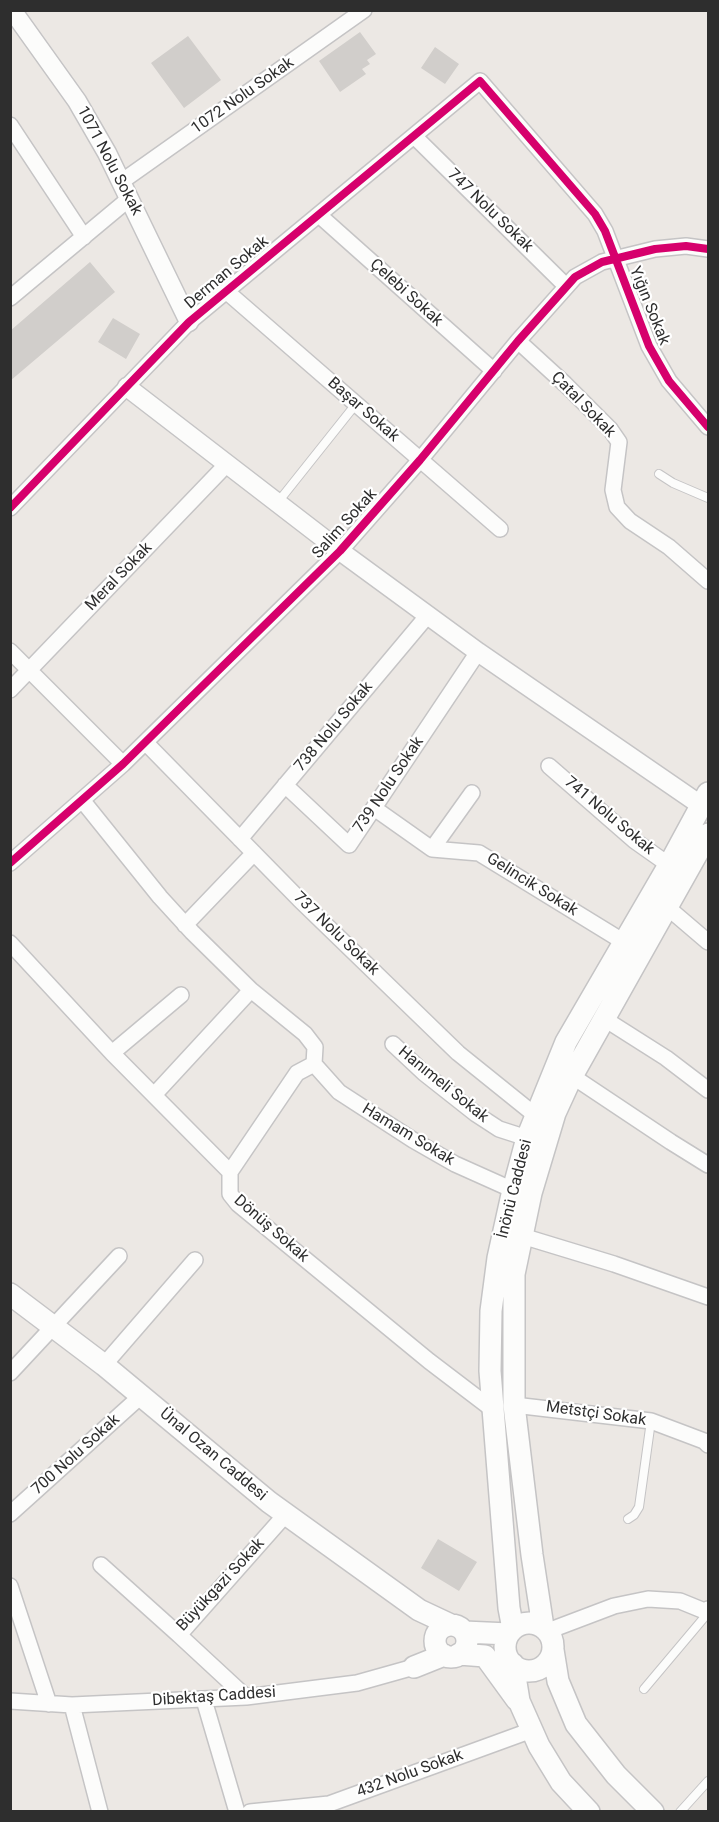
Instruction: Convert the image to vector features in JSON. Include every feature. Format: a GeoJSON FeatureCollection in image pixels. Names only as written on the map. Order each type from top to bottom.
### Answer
{"type":"FeatureCollection","features":[{"type":"Feature","properties":{"kind":"main road","name":"İnönü Caddesi"},"geometry":{"type":"LineString","coordinates":[[511,1631],[490,1371],[491,1311],[498,1258],[513,1190],[535,1115],[566,1042],[705,799]]}},
{"type":"Feature","properties":{"kind":"main road","name":"İnönü Caddesi"},"geometry":{"type":"LineString","coordinates":[[653,1812],[616,1775],[576,1724],[558,1681],[537,1592],[514,1405],[514,1274],[531,1193],[555,1113],[603,1018],[708,834]]}},
{"type":"Feature","properties":{"kind":"main road","name":"Ünal Ozan Caddesi"},"geometry":{"type":"LineString","coordinates":[[10,1294],[142,1395],[269,1502],[419,1610],[448,1641]]}},
{"type":"Feature","properties":{"kind":"main road"},"geometry":{"type":"LineString","coordinates":[[414,1667],[427,1654],[448,1641],[511,1631],[528,1623],[536,1623],[548,1636],[551,1658],[539,1669],[523,1670],[512,1663],[485,1656],[448,1641]]}},
{"type":"Feature","properties":{"kind":"main road"},"geometry":{"type":"LineString","coordinates":[[511,1631],[505,1648],[512,1663],[519,1701]]}},
{"type":"Feature","properties":{"kind":"main road"},"geometry":{"type":"LineString","coordinates":[[485,1656],[519,1701],[532,1730],[561,1782],[588,1812]]}},
{"type":"Feature","properties":{"kind":"street","name":"1071 Nolu Sokak"},"geometry":{"type":"LineString","coordinates":[[12,10],[76,101],[107,153],[189,322]]}},
{"type":"Feature","properties":{"kind":"street","name":"1072 Nolu Sokak"},"geometry":{"type":"LineString","coordinates":[[121,182],[364,10]]}},
{"type":"Feature","properties":{"kind":"street","name":"Derman Sokak"},"geometry":{"type":"LineString","coordinates":[[10,508],[189,322],[480,81]]}},
{"type":"Feature","properties":{"kind":"street","name":"Yığın Sokak"},"geometry":{"type":"LineString","coordinates":[[480,81],[595,214],[605,231],[649,346],[669,381],[708,427]]}},
{"type":"Feature","properties":{"kind":"street"},"geometry":{"type":"LineString","coordinates":[[10,125],[84,237]]}},
{"type":"Feature","properties":{"kind":"street","name":"747 Nolu Sokak"},"geometry":{"type":"LineString","coordinates":[[414,136],[566,286]]}},
{"type":"Feature","properties":{"kind":"street"},"geometry":{"type":"LineString","coordinates":[[10,298],[130,198]]}},
{"type":"Feature","properties":{"kind":"street","name":"Çelebi Sokak"},"geometry":{"type":"LineString","coordinates":[[319,214],[494,371]]}},
{"type":"Feature","properties":{"kind":"street","name":"Salim Sokak"},"geometry":{"type":"LineString","coordinates":[[10,862],[146,743],[340,551],[420,460],[566,286],[590,267],[616,259],[655,249],[686,246],[708,249]]}},
{"type":"Feature","properties":{"kind":"street","name":"Başar Sokak"},"geometry":{"type":"LineString","coordinates":[[226,291],[500,529]]}},
{"type":"Feature","properties":{"kind":"street","name":"Çatal Sokak"},"geometry":{"type":"LineString","coordinates":[[518,341],[610,429],[618,442],[613,490],[617,507],[630,520],[669,547],[708,582]]}},
{"type":"Feature","properties":{"kind":"street"},"geometry":{"type":"LineString","coordinates":[[127,387],[340,551],[478,652],[705,799]]}},
{"type":"Feature","properties":{"kind":"street","name":"Meral Sokak"},"geometry":{"type":"LineString","coordinates":[[10,690],[227,464]]}},
{"type":"Feature","properties":{"kind":"street","name":"738 Nolu Sokak"},"geometry":{"type":"LineString","coordinates":[[240,839],[428,615]]}},
{"type":"Feature","properties":{"kind":"street"},"geometry":{"type":"LineString","coordinates":[[10,651],[123,764]]}},
{"type":"Feature","properties":{"kind":"street","name":"739 Nolu Sokak"},"geometry":{"type":"LineString","coordinates":[[285,785],[349,845],[478,652]]}},
{"type":"Feature","properties":{"kind":"street","name":"737 Nolu Sokak"},"geometry":{"type":"LineString","coordinates":[[146,743],[254,853],[458,1053],[535,1115]]}},
{"type":"Feature","properties":{"kind":"street","name":"741 Nolu Sokak"},"geometry":{"type":"LineString","coordinates":[[549,766],[635,841],[669,865]]}},
{"type":"Feature","properties":{"kind":"street"},"geometry":{"type":"LineString","coordinates":[[374,808],[432,849],[472,793]]}},
{"type":"Feature","properties":{"kind":"street"},"geometry":{"type":"LineString","coordinates":[[82,800],[185,925],[250,990],[304,1034],[315,1047],[314,1064],[297,1073],[230,1172]]}},
{"type":"Feature","properties":{"kind":"street","name":"Gelincik Sokak"},"geometry":{"type":"LineString","coordinates":[[432,849],[480,853],[624,942]]}},
{"type":"Feature","properties":{"kind":"street"},"geometry":{"type":"LineString","coordinates":[[185,925],[254,853]]}},
{"type":"Feature","properties":{"kind":"street"},"geometry":{"type":"LineString","coordinates":[[667,907],[708,942]]}},
{"type":"Feature","properties":{"kind":"street","name":"Dönüş Sokak"},"geometry":{"type":"LineString","coordinates":[[10,943],[112,1053],[230,1172],[230,1194],[238,1204],[429,1361],[492,1409]]}},
{"type":"Feature","properties":{"kind":"street"},"geometry":{"type":"LineString","coordinates":[[154,1095],[250,990]]}},
{"type":"Feature","properties":{"kind":"street"},"geometry":{"type":"LineString","coordinates":[[112,1053],[181,995]]}},
{"type":"Feature","properties":{"kind":"street"},"geometry":{"type":"LineString","coordinates":[[603,1018],[666,1058],[708,1090]]}},
{"type":"Feature","properties":{"kind":"street","name":"Hanımeli Sokak"},"geometry":{"type":"LineString","coordinates":[[393,1044],[424,1073],[476,1114],[499,1129],[527,1138]]}},
{"type":"Feature","properties":{"kind":"street","name":"Hamam Sokak"},"geometry":{"type":"LineString","coordinates":[[314,1064],[339,1092],[413,1140],[455,1164],[513,1190]]}},
{"type":"Feature","properties":{"kind":"street"},"geometry":{"type":"LineString","coordinates":[[572,1076],[708,1165]]}},
{"type":"Feature","properties":{"kind":"street"},"geometry":{"type":"LineString","coordinates":[[522,1236],[614,1264],[708,1298]]}},
{"type":"Feature","properties":{"kind":"street"},"geometry":{"type":"LineString","coordinates":[[10,1373],[119,1256]]}},
{"type":"Feature","properties":{"kind":"street"},"geometry":{"type":"LineString","coordinates":[[104,1365],[195,1260]]}},
{"type":"Feature","properties":{"kind":"street","name":"700 Nolu Sokak"},"geometry":{"type":"LineString","coordinates":[[10,1514],[142,1395]]}},
{"type":"Feature","properties":{"kind":"street","name":"Metstçi Sokak"},"geometry":{"type":"LineString","coordinates":[[514,1405],[651,1421],[704,1441],[708,1445]]}},
{"type":"Feature","properties":{"kind":"street","name":"Büyükgazi Sokak"},"geometry":{"type":"LineString","coordinates":[[101,1565],[179,1635],[286,1514]]}},
{"type":"Feature","properties":{"kind":"street"},"geometry":{"type":"LineString","coordinates":[[10,1586],[50,1704]]}},
{"type":"Feature","properties":{"kind":"street"},"geometry":{"type":"LineString","coordinates":[[548,1636],[614,1606],[648,1599],[680,1601],[708,1612]]}},
{"type":"Feature","properties":{"kind":"street"},"geometry":{"type":"LineString","coordinates":[[179,1635],[246,1697]]}},
{"type":"Feature","properties":{"kind":"street","name":"Dibektaş Caddesi"},"geometry":{"type":"LineString","coordinates":[[10,1701],[72,1705],[246,1697],[357,1683],[414,1667]]}},
{"type":"Feature","properties":{"kind":"street"},"geometry":{"type":"LineString","coordinates":[[204,1700],[237,1812]]}},
{"type":"Feature","properties":{"kind":"street"},"geometry":{"type":"LineString","coordinates":[[72,1705],[100,1812]]}},
{"type":"Feature","properties":{"kind":"street","name":"432 Nolu Sokak"},"geometry":{"type":"LineString","coordinates":[[250,1812],[329,1804],[532,1730]]}},
{"type":"Feature","properties":{"kind":"lane"},"geometry":{"type":"LineString","coordinates":[[277,503],[356,404]]}},
{"type":"Feature","properties":{"kind":"lane"},"geometry":{"type":"LineString","coordinates":[[659,474],[673,483],[708,498]]}},
{"type":"Feature","properties":{"kind":"lane"},"geometry":{"type":"LineString","coordinates":[[628,1519],[639,1507],[651,1421]]}},
{"type":"Feature","properties":{"kind":"lane"},"geometry":{"type":"LineString","coordinates":[[644,1689],[708,1612]]}},
{"type":"Feature","properties":{"kind":"lane"},"geometry":{"type":"LineString","coordinates":[[680,1812],[708,1781]]}},
{"type":"Feature","properties":{"kind":"building"},"geometry":{"type":"Polygon","coordinates":[[[360,32],[376,54],[367,60],[370,64],[362,69],[366,74],[340,92],[319,61],[360,32]]]}},
{"type":"Feature","properties":{"kind":"building"},"geometry":{"type":"Polygon","coordinates":[[[188,36],[221,80],[184,108],[151,63],[188,36]]]}},
{"type":"Feature","properties":{"kind":"building"},"geometry":{"type":"Polygon","coordinates":[[[435,47],[459,64],[445,84],[421,68],[435,47]]]}},
{"type":"Feature","properties":{"kind":"building"},"geometry":{"type":"Polygon","coordinates":[[[90,262],[115,292],[10,381],[10,331],[90,262]]]}},
{"type":"Feature","properties":{"kind":"building"},"geometry":{"type":"Polygon","coordinates":[[[113,318],[140,334],[126,359],[98,342],[113,318]]]}},
{"type":"Feature","properties":{"kind":"building"},"geometry":{"type":"Polygon","coordinates":[[[438,1539],[477,1562],[459,1591],[421,1568],[438,1539]]]}},
{"type":"Feature","properties":{"kind":"cycle path"},"geometry":{"type":"LineString","coordinates":[[10,508],[189,322],[480,81],[595,214],[605,231],[649,346],[669,381],[708,427]]}},
{"type":"Feature","properties":{"kind":"cycle path"},"geometry":{"type":"LineString","coordinates":[[10,863],[123,764],[340,551],[575,277],[602,262],[655,249],[686,246],[708,249]]}}]}
